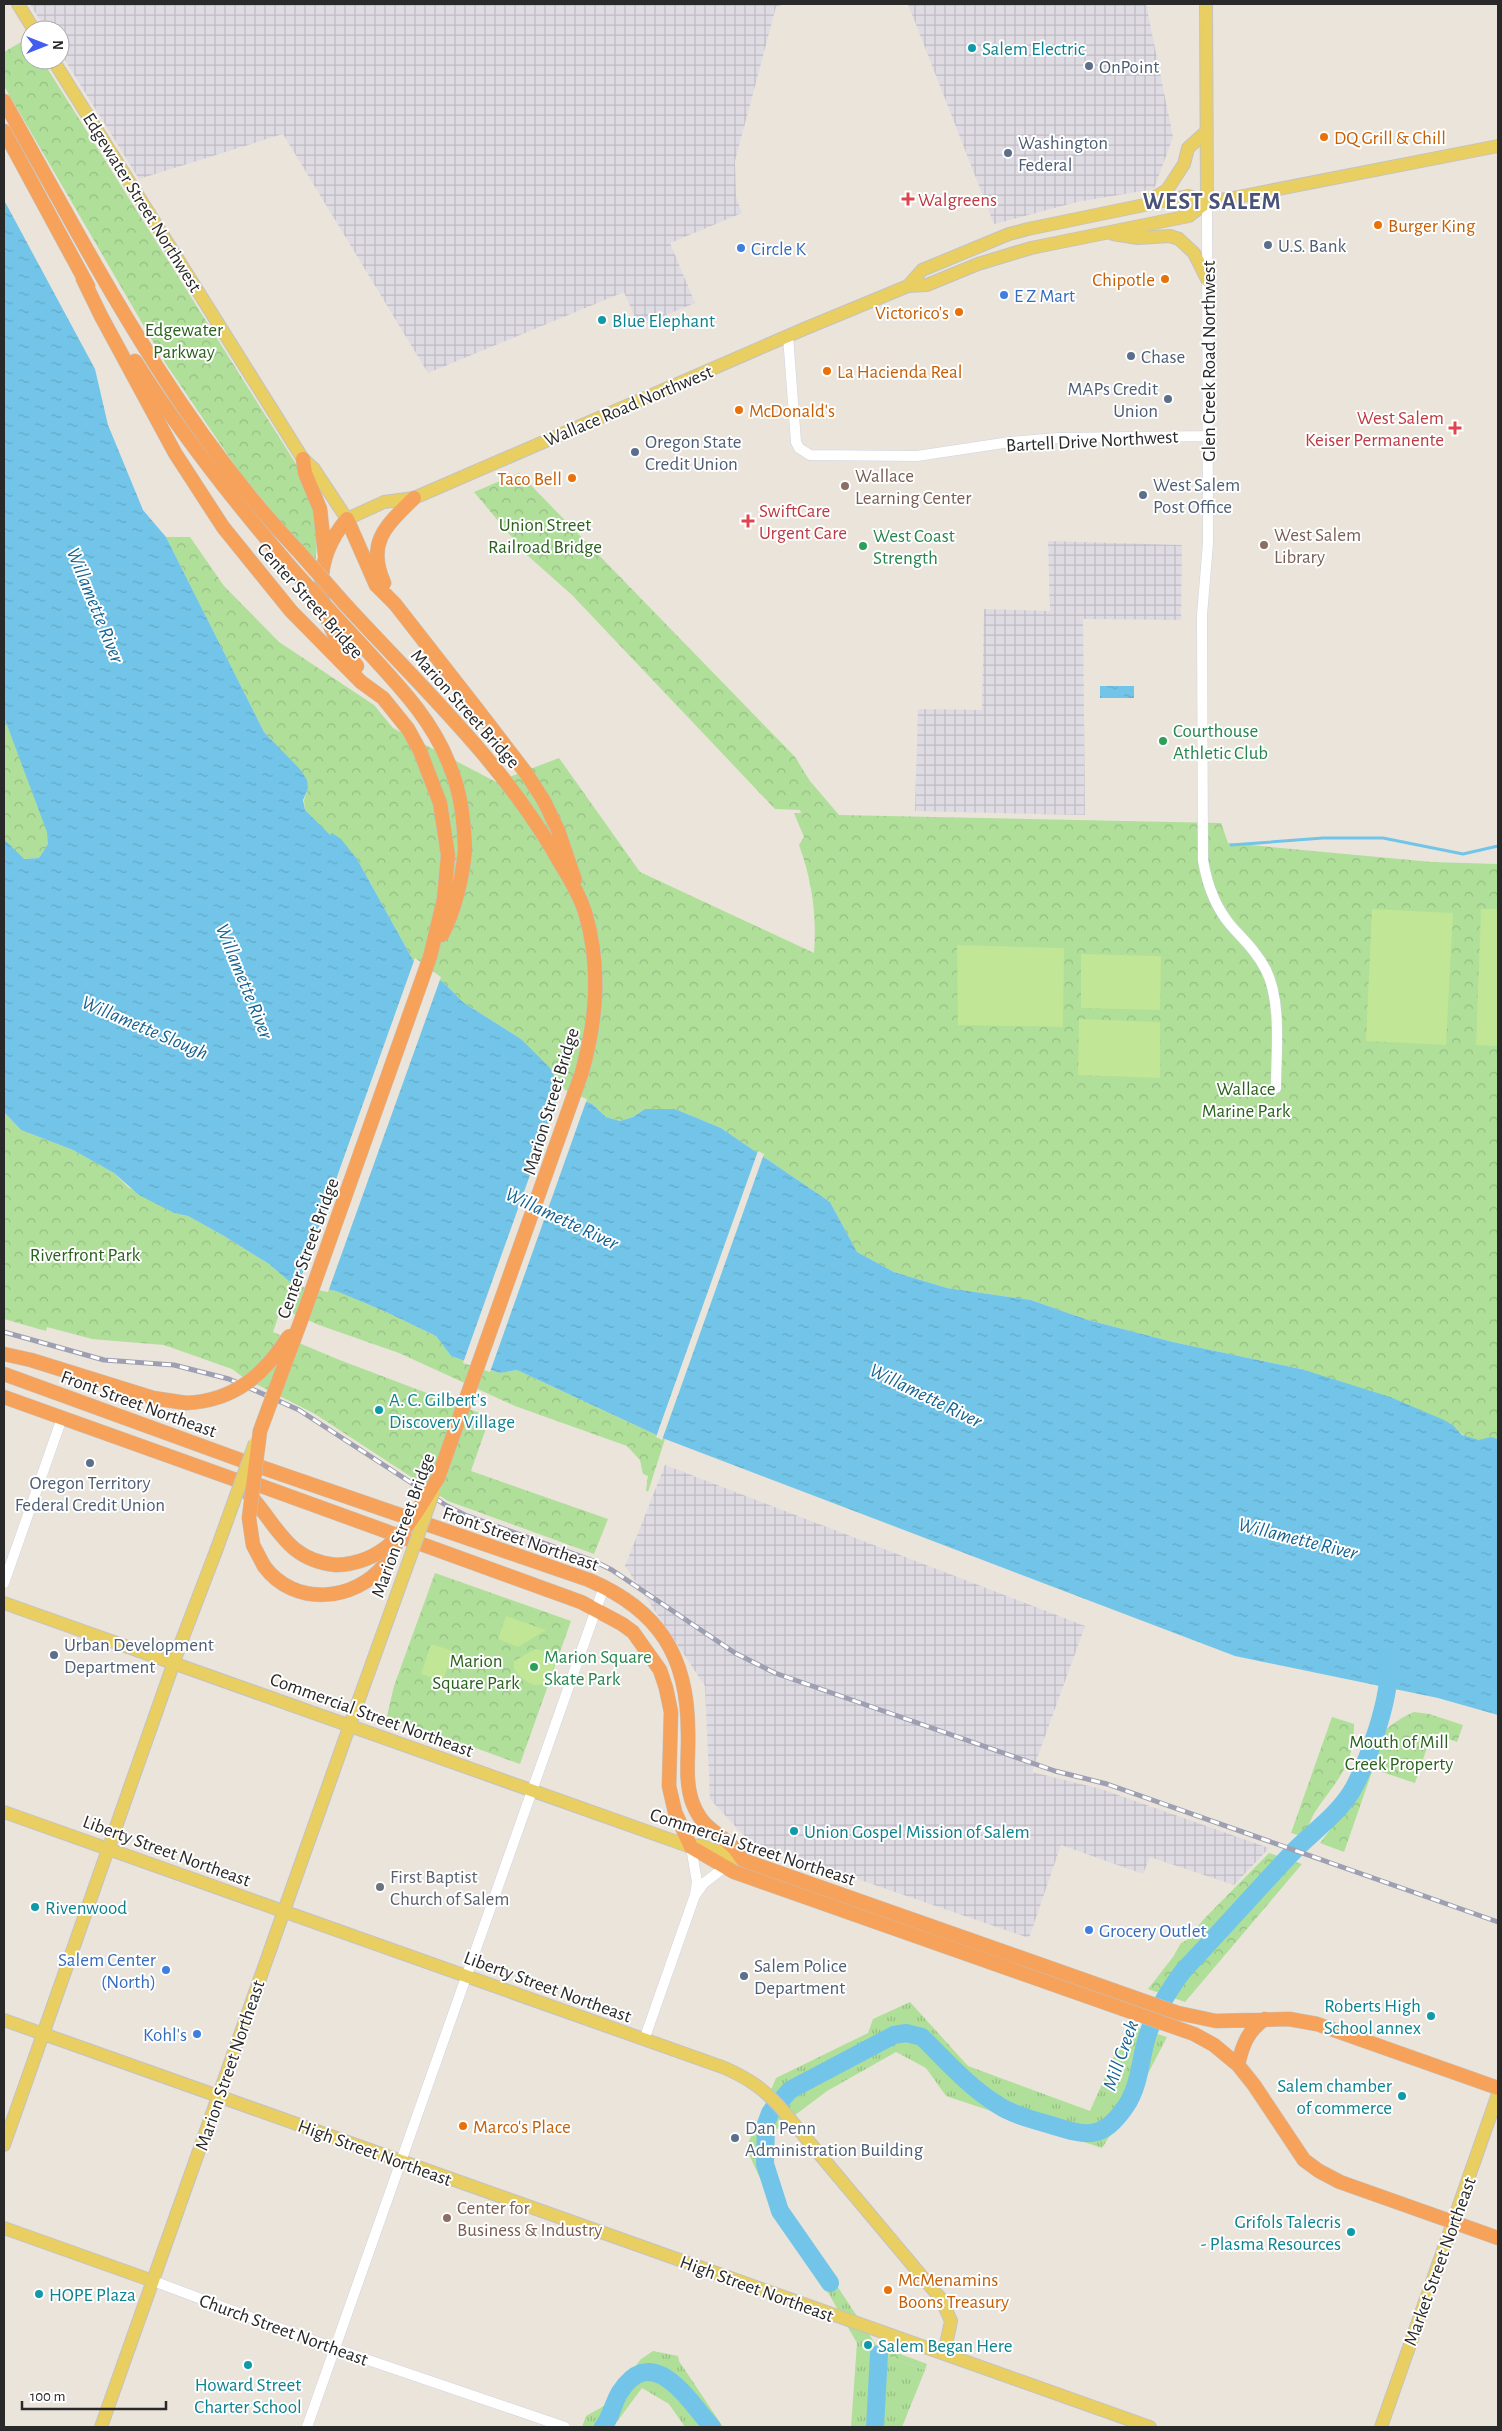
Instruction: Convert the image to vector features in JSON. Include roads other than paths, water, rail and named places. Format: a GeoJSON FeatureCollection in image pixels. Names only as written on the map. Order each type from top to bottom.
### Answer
{"type":"FeatureCollection","features":[{"type":"Feature","properties":{"kind":"highway","name":"Marion Street Bridge"},"geometry":{"type":"LineString","coordinates":[[4,101],[138,337],[167,383],[240,485],[273,526],[300,553],[513,789],[540,828],[578,891],[590,931],[596,972],[596,1007],[589,1046],[544,1185],[438,1478]]}},
{"type":"Feature","properties":{"kind":"highway"},"geometry":{"type":"LineString","coordinates":[[4,131],[83,279]]}},
{"type":"Feature","properties":{"kind":"highway","name":"Center Street Bridge"},"geometry":{"type":"LineString","coordinates":[[83,279],[178,428],[229,495],[294,571],[407,694],[433,731],[450,766],[464,817],[463,874],[457,900],[430,957],[260,1431]]}},
{"type":"Feature","properties":{"kind":"highway","name":"Center Street Bridge"},"geometry":{"type":"LineString","coordinates":[[83,279],[175,453],[224,527],[291,611],[361,682],[383,698],[408,729],[434,784],[446,838],[447,873],[444,899],[430,957]]}},
{"type":"Feature","properties":{"kind":"highway"},"geometry":{"type":"LineString","coordinates":[[303,459],[306,473],[320,509],[325,554],[322,594],[332,632],[350,658],[383,698]]}},
{"type":"Feature","properties":{"kind":"highway"},"geometry":{"type":"LineString","coordinates":[[395,604],[378,563],[379,539],[384,529],[414,498]]}},
{"type":"Feature","properties":{"kind":"highway"},"geometry":{"type":"LineString","coordinates":[[325,554],[331,540],[347,520],[376,585],[395,604],[526,773],[544,801],[570,860],[578,891]]}},
{"type":"Feature","properties":{"kind":"highway"},"geometry":{"type":"LineString","coordinates":[[4,1354],[30,1360],[153,1398],[186,1403],[214,1399],[251,1382],[280,1350],[303,1315]]}},
{"type":"Feature","properties":{"kind":"highway","name":"Front Street Northeast"},"geometry":{"type":"LineString","coordinates":[[4,1374],[604,1587],[634,1605],[653,1624],[668,1644],[684,1678],[688,1711],[687,1766],[692,1803],[706,1826],[732,1845],[743,1860]]}},
{"type":"Feature","properties":{"kind":"highway","name":"Front Street Northeast"},"geometry":{"type":"LineString","coordinates":[[4,1397],[236,1480],[256,1484],[596,1609],[634,1632],[655,1664],[666,1688],[671,1712],[670,1798],[690,1847]]}},
{"type":"Feature","properties":{"kind":"highway"},"geometry":{"type":"LineString","coordinates":[[260,1431],[249,1518],[253,1545],[264,1566],[282,1584],[298,1592],[314,1595],[338,1593],[360,1585],[374,1576],[390,1557],[400,1536]]}},
{"type":"Feature","properties":{"kind":"highway"},"geometry":{"type":"LineString","coordinates":[[236,1480],[259,1505],[289,1546],[311,1559],[336,1565],[354,1563],[372,1557],[389,1546],[404,1529],[438,1478]]}},
{"type":"Feature","properties":{"kind":"highway"},"geometry":{"type":"LineString","coordinates":[[655,1664],[684,1678]]}},
{"type":"Feature","properties":{"kind":"highway"},"geometry":{"type":"LineString","coordinates":[[690,1847],[725,1867]]}},
{"type":"Feature","properties":{"kind":"highway","name":"Commercial Street Northeast"},"geometry":{"type":"LineString","coordinates":[[743,1860],[1175,2019],[1216,2021],[1289,2019],[1317,2024],[1498,2088]]}},
{"type":"Feature","properties":{"kind":"highway","name":"Commercial Street Northeast"},"geometry":{"type":"LineString","coordinates":[[725,1867],[835,1908],[1127,2002]]}},
{"type":"Feature","properties":{"kind":"highway","name":"Commercial Street Northeast"},"geometry":{"type":"LineString","coordinates":[[1175,2019],[1238,2065]]}},
{"type":"Feature","properties":{"kind":"highway"},"geometry":{"type":"LineString","coordinates":[[1265,2019],[1256,2025],[1247,2036],[1238,2065],[1254,2085],[1304,2160],[1319,2171],[1340,2182],[1498,2238]]}},
{"type":"Feature","properties":{"kind":"main road"},"geometry":{"type":"LineString","coordinates":[[18,4],[28,20]]}},
{"type":"Feature","properties":{"kind":"main road","name":"Glen Creek Road Northwest"},"geometry":{"type":"LineString","coordinates":[[1206,4],[1207,202]]}},
{"type":"Feature","properties":{"kind":"main road","name":"Edgewater Street Northwest"},"geometry":{"type":"LineString","coordinates":[[59,70],[303,459],[314,468],[347,520]]}},
{"type":"Feature","properties":{"kind":"main road"},"geometry":{"type":"LineString","coordinates":[[1142,205],[1167,190],[1184,164],[1188,148],[1207,131]]}},
{"type":"Feature","properties":{"kind":"main road","name":"Wallace Road Northwest"},"geometry":{"type":"LineString","coordinates":[[347,520],[384,502],[414,498],[908,286],[927,285],[978,264],[1025,249],[1189,216],[1207,202],[1498,146]]}},
{"type":"Feature","properties":{"kind":"main road","name":"Wallace Road Northwest"},"geometry":{"type":"LineString","coordinates":[[908,286],[922,270],[990,242],[1028,229],[1188,196],[1207,202]]}},
{"type":"Feature","properties":{"kind":"main road"},"geometry":{"type":"LineString","coordinates":[[1104,232],[1138,238],[1160,235],[1179,239],[1194,253],[1208,280]]}},
{"type":"Feature","properties":{"kind":"main road","name":"Center Street Bridge"},"geometry":{"type":"LineString","coordinates":[[4,2145],[174,1663],[260,1431]]}},
{"type":"Feature","properties":{"kind":"main road","name":"Marion Street Bridge"},"geometry":{"type":"LineString","coordinates":[[358,1702],[438,1478]]}},
{"type":"Feature","properties":{"kind":"main road","name":"Commercial Street Northeast"},"geometry":{"type":"LineString","coordinates":[[4,1603],[690,1847],[700,1845],[743,1860]]}},
{"type":"Feature","properties":{"kind":"main road","name":"Marion Street Northeast"},"geometry":{"type":"LineString","coordinates":[[101,2427],[358,1702]]}},
{"type":"Feature","properties":{"kind":"main road","name":"Liberty Street Northeast"},"geometry":{"type":"LineString","coordinates":[[4,1812],[725,2068],[747,2078],[767,2093],[791,2119],[941,2298],[951,2321],[944,2354]]}},
{"type":"Feature","properties":{"kind":"main road","name":"High Street Northeast"},"geometry":{"type":"LineString","coordinates":[[4,2020],[1150,2427]]}},
{"type":"Feature","properties":{"kind":"main road","name":"Market Street Northeast"},"geometry":{"type":"LineString","coordinates":[[1381,2427],[1498,2094]]}},
{"type":"Feature","properties":{"kind":"main road","name":"Church Street Northeast"},"geometry":{"type":"LineString","coordinates":[[4,2228],[153,2281]]}},
{"type":"Feature","properties":{"kind":"street","name":"Glen Creek Road Northwest"},"geometry":{"type":"LineString","coordinates":[[1207,202],[1208,544],[1202,615],[1203,860],[1206,878],[1220,912],[1260,958],[1273,987],[1276,1088]]}},
{"type":"Feature","properties":{"kind":"street","name":"Bartell Drive Northwest"},"geometry":{"type":"LineString","coordinates":[[788,336],[795,435],[799,448],[810,455],[911,456],[1058,438],[1208,436]]}},
{"type":"Feature","properties":{"kind":"street"},"geometry":{"type":"LineString","coordinates":[[4,1583],[62,1418]]}},
{"type":"Feature","properties":{"kind":"street"},"geometry":{"type":"LineString","coordinates":[[307,2427],[604,1587]]}},
{"type":"Feature","properties":{"kind":"street"},"geometry":{"type":"LineString","coordinates":[[644,2040],[695,1895],[697,1882],[690,1847]]}},
{"type":"Feature","properties":{"kind":"street"},"geometry":{"type":"LineString","coordinates":[[695,1895],[704,1884],[725,1867]]}},
{"type":"Feature","properties":{"kind":"street","name":"Church Street Northeast"},"geometry":{"type":"LineString","coordinates":[[153,2281],[336,2349],[565,2427]]}},
{"type":"Feature","properties":{"kind":"water"},"geometry":{"type":"Polygon","coordinates":[[[4,200],[95,369],[108,425],[143,510],[166,537],[264,732],[300,769],[307,780],[308,789],[303,800],[305,810],[330,835],[332,833],[341,839],[357,859],[413,960],[444,983],[464,1003],[521,1039],[550,1068],[563,1092],[592,1104],[606,1117],[620,1121],[633,1117],[645,1109],[675,1109],[721,1128],[830,1202],[857,1252],[894,1272],[947,1288],[1031,1300],[1088,1320],[1173,1342],[1301,1369],[1390,1397],[1444,1420],[1454,1426],[1462,1435],[1479,1440],[1491,1437],[1498,1439],[1498,1715],[1438,1698],[1235,1656],[665,1439],[517,1370],[500,1373],[451,1356],[436,1336],[336,1291],[290,1282],[269,1264],[224,1236],[188,1216],[174,1213],[139,1195],[114,1173],[73,1150],[21,1130],[4,1112],[4,839],[24,859],[39,858],[48,844],[47,832],[4,717],[4,200]]]}},
{"type":"Feature","properties":{"kind":"water"},"geometry":{"type":"Polygon","coordinates":[[[1100,686],[1134,686],[1134,698],[1100,698],[1100,686]]]}},
{"type":"Feature","properties":{"kind":"waterway"},"geometry":{"type":"LineString","coordinates":[[1231,845],[1323,838],[1383,838],[1463,854],[1498,846]]}},
{"type":"Feature","properties":{"kind":"waterway","name":"Mill Creek"},"geometry":{"type":"LineString","coordinates":[[830,2283],[780,2211],[765,2164],[766,2124],[770,2113],[790,2090],[894,2035],[906,2033],[922,2037],[977,2090],[1010,2112],[1075,2132],[1093,2133],[1109,2125],[1131,2098],[1150,2028],[1172,1986],[1183,1971],[1292,1853],[1330,1818],[1350,1794],[1363,1768],[1383,1709],[1387,1691],[1387,1664]]}},
{"type":"Feature","properties":{"kind":"waterway","name":"Mill Creek"},"geometry":{"type":"LineString","coordinates":[[875,2427],[879,2354]]}},
{"type":"Feature","properties":{"kind":"waterway","name":"Mill Creek"},"geometry":{"type":"LineString","coordinates":[[603,2427],[620,2392],[632,2378],[645,2372],[657,2374],[669,2380],[712,2427]]}},
{"type":"Feature","properties":{"kind":"railway"},"geometry":{"type":"LineString","coordinates":[[4,1332],[104,1360],[174,1365],[229,1379],[299,1410],[447,1506],[465,1515],[594,1561],[612,1570],[735,1653],[775,1673],[1055,1771],[1107,1784],[1498,1922]]}},
{"type":"Feature","properties":{"kind":"place","name":"Salem Electric"},"geometry":{"type":"Point","coordinates":[972,48]}},
{"type":"Feature","properties":{"kind":"place","name":"OnPoint"},"geometry":{"type":"Point","coordinates":[1089,66]}},
{"type":"Feature","properties":{"kind":"place","name":"DQ Grill & Chill"},"geometry":{"type":"Point","coordinates":[1324,137]}},
{"type":"Feature","properties":{"kind":"place","name":"Washington Federal"},"geometry":{"type":"Point","coordinates":[1008,153]}},
{"type":"Feature","properties":{"kind":"place","name":"Walgreens"},"geometry":{"type":"Point","coordinates":[908,199]}},
{"type":"Feature","properties":{"kind":"place","name":"Burger King"},"geometry":{"type":"Point","coordinates":[1378,225]}},
{"type":"Feature","properties":{"kind":"place","name":"U.S. Bank"},"geometry":{"type":"Point","coordinates":[1268,245]}},
{"type":"Feature","properties":{"kind":"place","name":"Circle K"},"geometry":{"type":"Point","coordinates":[741,248]}},
{"type":"Feature","properties":{"kind":"place","name":"Chipotle"},"geometry":{"type":"Point","coordinates":[1165,279]}},
{"type":"Feature","properties":{"kind":"place","name":"E Z Mart"},"geometry":{"type":"Point","coordinates":[1004,295]}},
{"type":"Feature","properties":{"kind":"place","name":"Victorico's"},"geometry":{"type":"Point","coordinates":[959,312]}},
{"type":"Feature","properties":{"kind":"place","name":"Blue Elephant"},"geometry":{"type":"Point","coordinates":[602,320]}},
{"type":"Feature","properties":{"kind":"place","name":"Chase"},"geometry":{"type":"Point","coordinates":[1131,356]}},
{"type":"Feature","properties":{"kind":"place","name":"La Hacienda Real"},"geometry":{"type":"Point","coordinates":[827,371]}},
{"type":"Feature","properties":{"kind":"place","name":"MAPs Credit Union"},"geometry":{"type":"Point","coordinates":[1168,399]}},
{"type":"Feature","properties":{"kind":"place","name":"McDonald's"},"geometry":{"type":"Point","coordinates":[739,410]}},
{"type":"Feature","properties":{"kind":"place","name":"West Salem Keiser Permanente"},"geometry":{"type":"Point","coordinates":[1455,428]}},
{"type":"Feature","properties":{"kind":"place","name":"Oregon State Credit Union"},"geometry":{"type":"Point","coordinates":[635,452]}},
{"type":"Feature","properties":{"kind":"place","name":"Taco Bell"},"geometry":{"type":"Point","coordinates":[572,478]}},
{"type":"Feature","properties":{"kind":"place","name":"Wallace Learning Center"},"geometry":{"type":"Point","coordinates":[845,486]}},
{"type":"Feature","properties":{"kind":"place","name":"West Salem Post Office"},"geometry":{"type":"Point","coordinates":[1143,495]}},
{"type":"Feature","properties":{"kind":"place","name":"SwiftCare Urgent Care"},"geometry":{"type":"Point","coordinates":[748,521]}},
{"type":"Feature","properties":{"kind":"place","name":"West Salem Library"},"geometry":{"type":"Point","coordinates":[1264,545]}},
{"type":"Feature","properties":{"kind":"place","name":"West Coast Strength"},"geometry":{"type":"Point","coordinates":[863,546]}},
{"type":"Feature","properties":{"kind":"place","name":"Courthouse Athletic Club"},"geometry":{"type":"Point","coordinates":[1163,741]}},
{"type":"Feature","properties":{"kind":"place","name":"A. C. Gilbert's Discovery Village"},"geometry":{"type":"Point","coordinates":[379,1410]}},
{"type":"Feature","properties":{"kind":"place","name":"Oregon Territory Federal Credit Union"},"geometry":{"type":"Point","coordinates":[90,1463]}},
{"type":"Feature","properties":{"kind":"place","name":"Urban Development Department"},"geometry":{"type":"Point","coordinates":[54,1655]}},
{"type":"Feature","properties":{"kind":"place","name":"Marion Square Skate Park"},"geometry":{"type":"Point","coordinates":[534,1667]}},
{"type":"Feature","properties":{"kind":"place","name":"Union Gospel Mission of Salem"},"geometry":{"type":"Point","coordinates":[794,1831]}},
{"type":"Feature","properties":{"kind":"place","name":"First Baptist Church of Salem"},"geometry":{"type":"Point","coordinates":[380,1887]}},
{"type":"Feature","properties":{"kind":"place","name":"Rivenwood"},"geometry":{"type":"Point","coordinates":[35,1907]}},
{"type":"Feature","properties":{"kind":"place","name":"Grocery Outlet"},"geometry":{"type":"Point","coordinates":[1089,1930]}},
{"type":"Feature","properties":{"kind":"place","name":"Salem Center (North)"},"geometry":{"type":"Point","coordinates":[166,1970]}},
{"type":"Feature","properties":{"kind":"place","name":"Salem Police Department"},"geometry":{"type":"Point","coordinates":[744,1976]}},
{"type":"Feature","properties":{"kind":"place","name":"Roberts High School annex"},"geometry":{"type":"Point","coordinates":[1431,2016]}},
{"type":"Feature","properties":{"kind":"place","name":"Kohl's"},"geometry":{"type":"Point","coordinates":[197,2034]}},
{"type":"Feature","properties":{"kind":"place","name":"Salem chamber of commerce"},"geometry":{"type":"Point","coordinates":[1402,2096]}},
{"type":"Feature","properties":{"kind":"place","name":"Marco's Place"},"geometry":{"type":"Point","coordinates":[463,2126]}},
{"type":"Feature","properties":{"kind":"place","name":"Dan Penn Administration Building"},"geometry":{"type":"Point","coordinates":[735,2138]}},
{"type":"Feature","properties":{"kind":"place","name":"Center for Business & Industry"},"geometry":{"type":"Point","coordinates":[447,2218]}},
{"type":"Feature","properties":{"kind":"place","name":"Grifols Talecris - Plasma Resources"},"geometry":{"type":"Point","coordinates":[1351,2232]}},
{"type":"Feature","properties":{"kind":"place","name":"McMenamins Boons Treasury"},"geometry":{"type":"Point","coordinates":[888,2290]}},
{"type":"Feature","properties":{"kind":"place","name":"HOPE Plaza"},"geometry":{"type":"Point","coordinates":[39,2294]}},
{"type":"Feature","properties":{"kind":"place","name":"Salem Began Here"},"geometry":{"type":"Point","coordinates":[868,2345]}},
{"type":"Feature","properties":{"kind":"place","name":"Howard Street Charter School"},"geometry":{"type":"Point","coordinates":[248,2365]}},
{"type":"Feature","properties":{"kind":"district","name":"WEST SALEM"},"geometry":{"type":"Point","coordinates":[1212,201]}},
{"type":"Feature","properties":{"kind":"park label","name":"Edgewater Parkway"},"geometry":{"type":"Point","coordinates":[184,340]}},
{"type":"Feature","properties":{"kind":"park label","name":"Union Street Railroad Bridge"},"geometry":{"type":"Point","coordinates":[545,535]}},
{"type":"Feature","properties":{"kind":"park label","name":"Wallace Marine Park"},"geometry":{"type":"Point","coordinates":[1246,1099]}},
{"type":"Feature","properties":{"kind":"park label","name":"Riverfront Park"},"geometry":{"type":"Point","coordinates":[85,1254]}},
{"type":"Feature","properties":{"kind":"park label","name":"Marion Square Park"},"geometry":{"type":"Point","coordinates":[476,1671]}},
{"type":"Feature","properties":{"kind":"park label","name":"Mouth of Mill Creek Property"},"geometry":{"type":"Point","coordinates":[1399,1752]}},
{"type":"Feature","properties":{"kind":"water label","name":"Willamette River"},"geometry":{"type":"Point","coordinates":[96,605]}},
{"type":"Feature","properties":{"kind":"water label","name":"Willamette River"},"geometry":{"type":"Point","coordinates":[245,981]}},
{"type":"Feature","properties":{"kind":"water label","name":"Willamette Slough"},"geometry":{"type":"Point","coordinates":[145,1027]}},
{"type":"Feature","properties":{"kind":"water label","name":"Willamette River"},"geometry":{"type":"Point","coordinates":[562,1218]}},
{"type":"Feature","properties":{"kind":"water label","name":"Willamette River"},"geometry":{"type":"Point","coordinates":[926,1395]}},
{"type":"Feature","properties":{"kind":"water label","name":"Willamette River"},"geometry":{"type":"Point","coordinates":[1298,1538]}}]}
